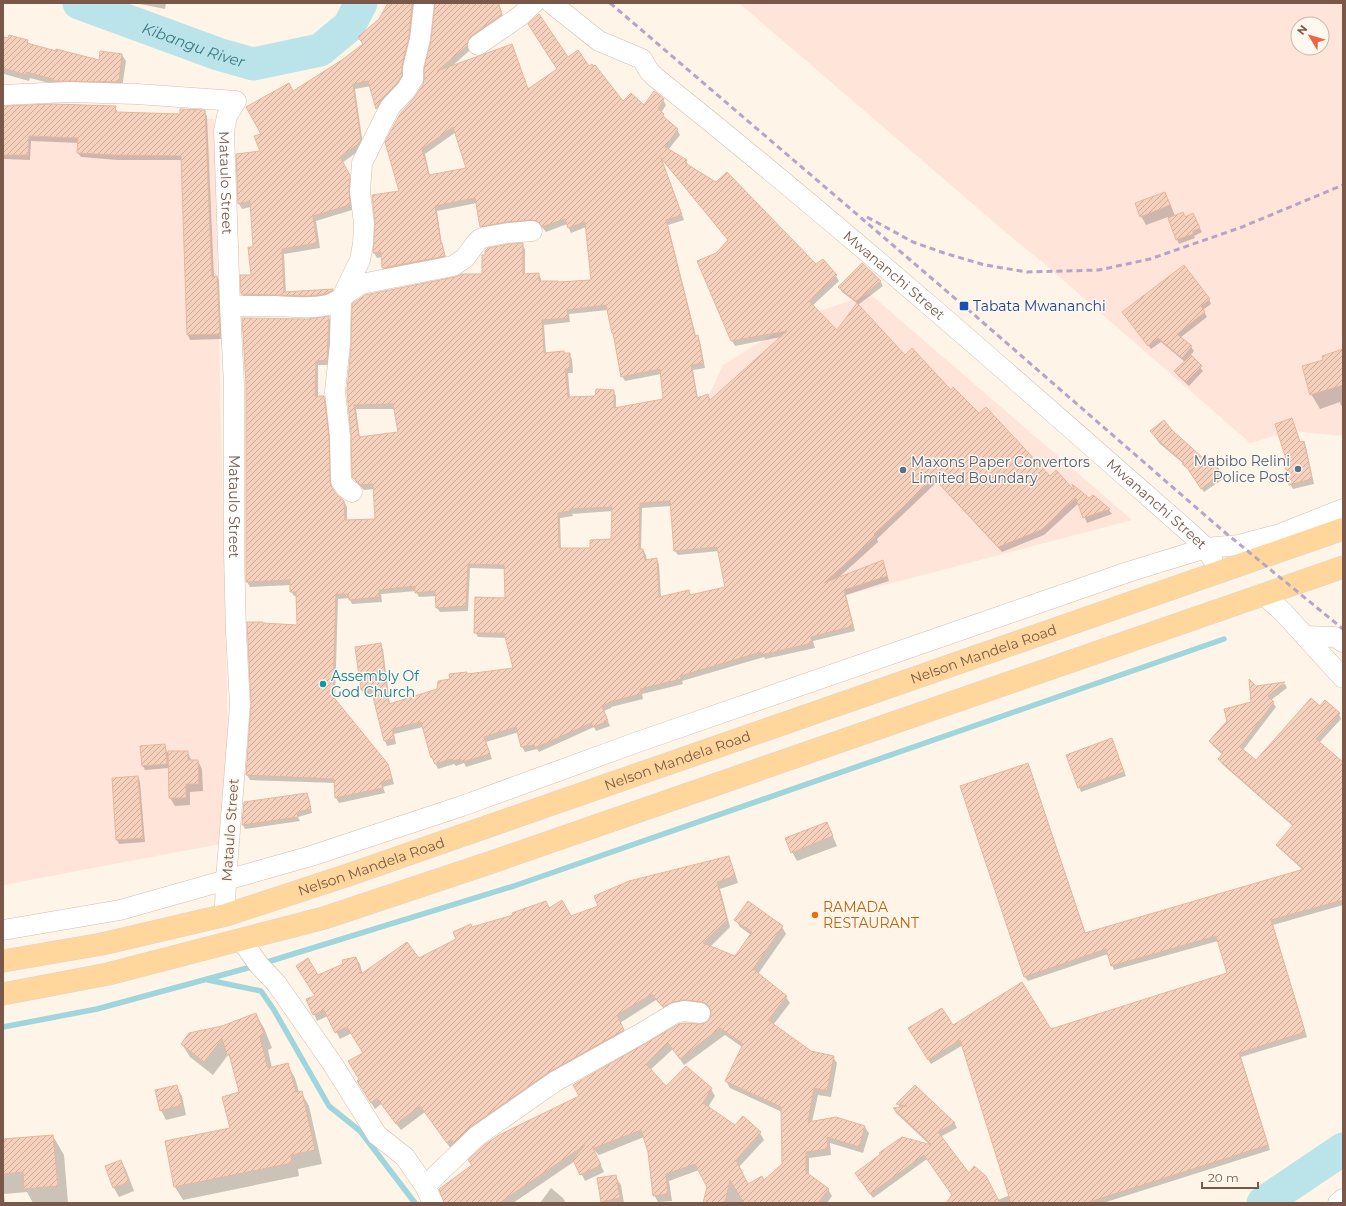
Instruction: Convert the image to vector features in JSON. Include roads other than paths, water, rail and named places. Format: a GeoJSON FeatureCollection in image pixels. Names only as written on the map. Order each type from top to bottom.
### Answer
{"type":"FeatureCollection","features":[{"type":"Feature","properties":{"kind":"main road","name":"Nelson Mandela Road"},"geometry":{"type":"LineString","coordinates":[[3,961],[102,944],[226,915],[374,866],[1343,529]]}},
{"type":"Feature","properties":{"kind":"main road"},"geometry":{"type":"LineString","coordinates":[[3,994],[108,974],[324,918],[1343,567]]}},
{"type":"Feature","properties":{"kind":"street"},"geometry":{"type":"LineString","coordinates":[[352,492],[346,488],[341,481],[340,436],[335,392],[340,344],[341,299],[360,260],[363,244],[364,223],[360,192],[362,163],[390,107],[406,90],[413,79],[413,68],[420,39],[424,3]]}},
{"type":"Feature","properties":{"kind":"street"},"geometry":{"type":"LineString","coordinates":[[478,45],[520,16],[534,3]]}},
{"type":"Feature","properties":{"kind":"street","name":"Mwananchi Street"},"geometry":{"type":"LineString","coordinates":[[551,3],[599,41],[642,59],[649,71],[655,77],[738,144],[1033,395],[1184,528],[1206,548],[1220,571]]}},
{"type":"Feature","properties":{"kind":"street","name":"Mataulo Street"},"geometry":{"type":"LineString","coordinates":[[3,95],[68,92],[137,94],[236,101],[227,116],[224,131],[234,384],[234,559],[240,705],[226,880],[226,915]]}},
{"type":"Feature","properties":{"kind":"street"},"geometry":{"type":"LineString","coordinates":[[230,306],[317,307],[328,305],[341,299],[353,288],[361,284],[453,266],[465,258],[476,243],[485,237],[532,231]]}},
{"type":"Feature","properties":{"kind":"street"},"geometry":{"type":"LineString","coordinates":[[3,930],[120,910],[311,856],[462,806],[642,741],[1128,572],[1206,548],[1239,545],[1280,534],[1343,509]]}},
{"type":"Feature","properties":{"kind":"street"},"geometry":{"type":"LineString","coordinates":[[1264,595],[1283,612],[1343,678]]}},
{"type":"Feature","properties":{"kind":"street"},"geometry":{"type":"LineString","coordinates":[[1305,636],[1334,637],[1343,642]]}},
{"type":"Feature","properties":{"kind":"street"},"geometry":{"type":"LineString","coordinates":[[241,940],[276,983],[332,1063],[377,1135],[405,1157],[429,1195],[476,1136],[556,1081],[636,1037],[675,1013],[684,1011],[700,1013]]}},
{"type":"Feature","properties":{"kind":"street"},"geometry":{"type":"LineString","coordinates":[[1338,1203],[1343,1200]]}},
{"type":"Feature","properties":{"kind":"waterway","name":"Kibangu River"},"geometry":{"type":"LineString","coordinates":[[79,3],[218,54],[253,64],[320,50],[349,26],[361,3]]}},
{"type":"Feature","properties":{"kind":"waterway"},"geometry":{"type":"LineString","coordinates":[[264,963],[514,886],[1224,639]]}},
{"type":"Feature","properties":{"kind":"waterway"},"geometry":{"type":"LineString","coordinates":[[3,1027],[97,1009],[255,966]]}},
{"type":"Feature","properties":{"kind":"waterway"},"geometry":{"type":"LineString","coordinates":[[208,980],[261,991],[274,1010],[329,1106],[360,1131],[415,1203]]}},
{"type":"Feature","properties":{"kind":"waterway"},"geometry":{"type":"LineString","coordinates":[[1263,1203],[1343,1149]]}},
{"type":"Feature","properties":{"kind":"railway"},"geometry":{"type":"LineString","coordinates":[[610,3],[964,306],[1222,530],[1343,629]]}},
{"type":"Feature","properties":{"kind":"railway"},"geometry":{"type":"LineString","coordinates":[[867,217],[913,242],[985,265],[1027,272],[1099,270],[1150,259],[1242,227],[1343,185]]}},
{"type":"Feature","properties":{"kind":"place","name":"Tabata Mwananchi"},"geometry":{"type":"Point","coordinates":[964,306]}},
{"type":"Feature","properties":{"kind":"place","name":"Mabibo Relini Police Post"},"geometry":{"type":"Point","coordinates":[1298,469]}},
{"type":"Feature","properties":{"kind":"place","name":"Maxons Paper Convertors Limited Boundary"},"geometry":{"type":"Point","coordinates":[903,470]}},
{"type":"Feature","properties":{"kind":"place","name":"Assembly Of God Church"},"geometry":{"type":"Point","coordinates":[323,684]}},
{"type":"Feature","properties":{"kind":"place","name":"RAMADA RESTAURANT"},"geometry":{"type":"Point","coordinates":[815,915]}}]}
